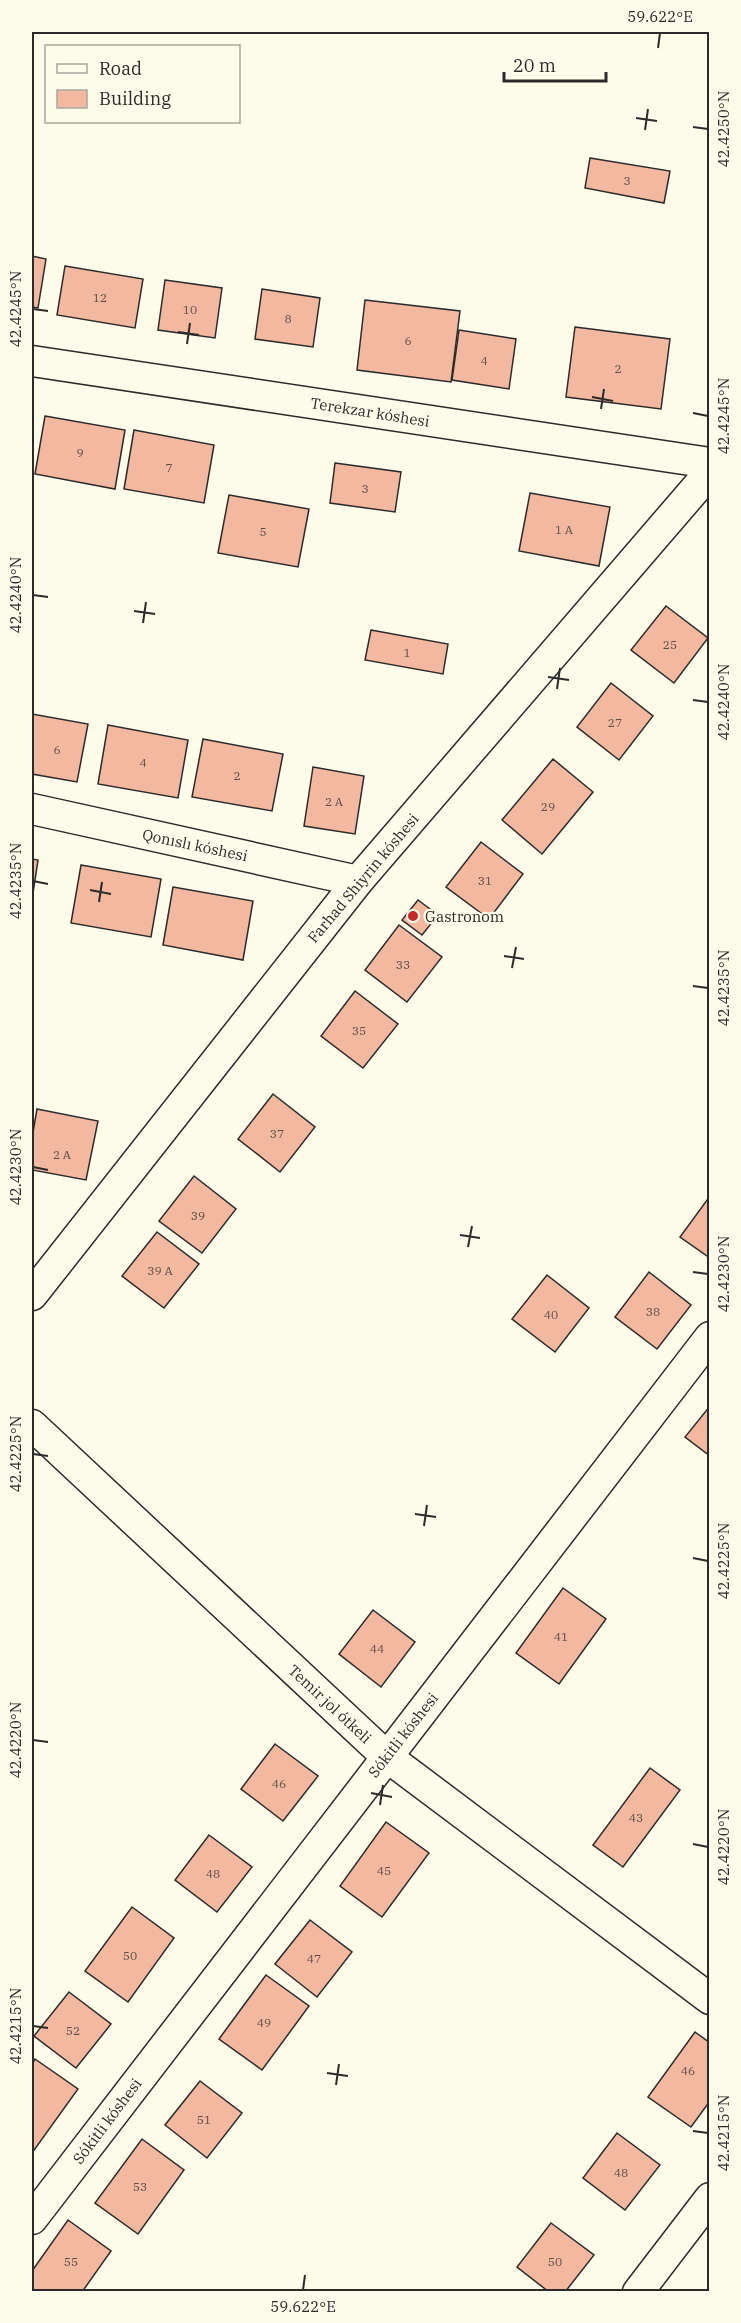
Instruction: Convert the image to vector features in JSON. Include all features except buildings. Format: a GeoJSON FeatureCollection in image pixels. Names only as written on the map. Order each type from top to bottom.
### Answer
{"type":"FeatureCollection","features":[{"type":"Feature","properties":{"kind":"street","name":"Terekzar kóshesi"},"geometry":{"type":"LineString","coordinates":[[32,361],[710,463]]}},
{"type":"Feature","properties":{"kind":"street","name":"Farhad Shiyrin kóshesi"},"geometry":{"type":"LineString","coordinates":[[32,1295],[45,1258],[358,881],[710,472]]}},
{"type":"Feature","properties":{"kind":"street","name":"Qonıslı kóshesi"},"geometry":{"type":"LineString","coordinates":[[32,810],[358,881]]}},
{"type":"Feature","properties":{"kind":"street","name":"Sókitli kóshesi"},"geometry":{"type":"LineString","coordinates":[[32,2220],[386,1756],[710,1337]]}},
{"type":"Feature","properties":{"kind":"street","name":"Temir jol ótkeli"},"geometry":{"type":"LineString","coordinates":[[32,1425],[386,1756],[710,1999]]}},
{"type":"Feature","properties":{"kind":"street"},"geometry":{"type":"LineString","coordinates":[[638,2292],[710,2198]]}},
{"type":"Feature","properties":{"kind":"place","name":"Gastronom"},"geometry":{"type":"Point","coordinates":[413,916]}}]}
